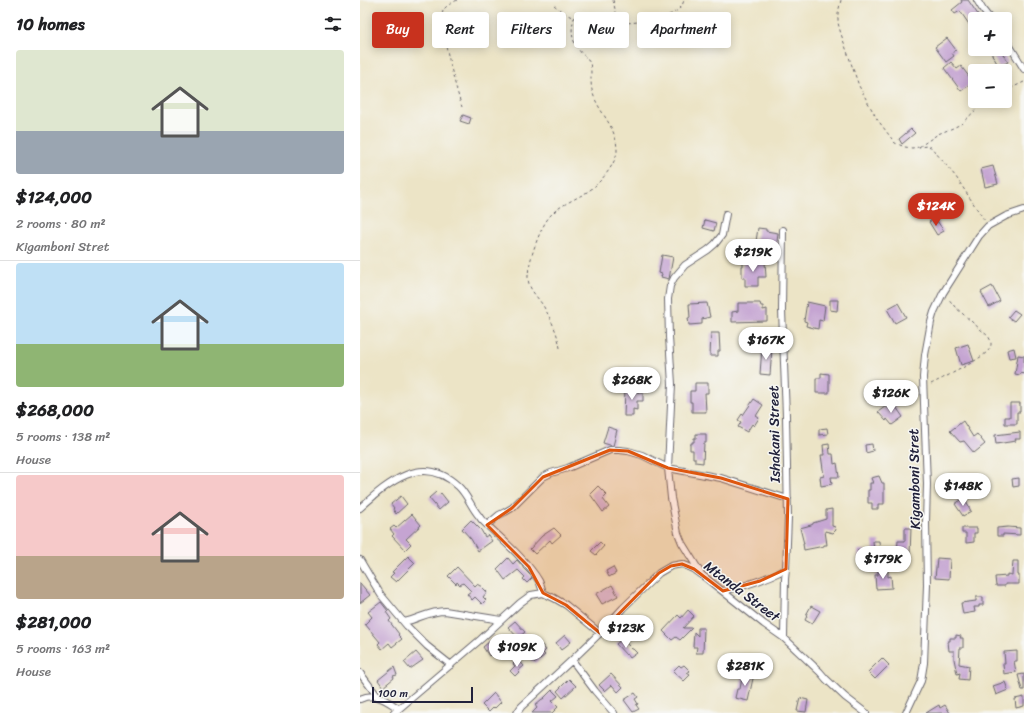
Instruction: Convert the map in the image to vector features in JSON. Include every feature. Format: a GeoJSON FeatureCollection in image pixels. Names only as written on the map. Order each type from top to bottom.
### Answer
{"type":"FeatureCollection","features":[{"type":"Feature","properties":{"kind":"street"},"geometry":{"type":"LineString","coordinates":[[977,0],[985,12]]}},
{"type":"Feature","properties":{"kind":"street"},"geometry":{"type":"LineString","coordinates":[[1012,49],[1024,69]]}},
{"type":"Feature","properties":{"kind":"street","name":"Kigamboni Stret"},"geometry":{"type":"LineString","coordinates":[[906,713],[921,681],[924,663],[927,585],[927,484],[924,387],[925,355],[931,322],[943,293],[979,236],[988,226],[1006,216],[1024,210]]}},
{"type":"Feature","properties":{"kind":"street"},"geometry":{"type":"LineString","coordinates":[[702,574],[685,548],[678,533],[671,498],[668,468],[672,384],[668,299],[670,286],[674,278],[685,265],[708,250],[722,235],[726,214]]}},
{"type":"Feature","properties":{"kind":"street","name":"Ishakani Street"},"geometry":{"type":"LineString","coordinates":[[783,230],[782,310],[788,499],[784,638]]}},
{"type":"Feature","properties":{"kind":"street"},"geometry":{"type":"LineString","coordinates":[[487,525],[499,515],[512,508],[543,477],[610,450],[628,451],[642,455],[668,468],[721,478],[788,499]]}},
{"type":"Feature","properties":{"kind":"street"},"geometry":{"type":"LineString","coordinates":[[360,508],[398,478],[410,473],[423,471],[438,473],[458,486],[467,497],[479,517],[529,567],[540,582],[543,593]]}},
{"type":"Feature","properties":{"kind":"street"},"geometry":{"type":"LineString","coordinates":[[360,560],[381,594],[404,622],[424,643],[451,665]]}},
{"type":"Feature","properties":{"kind":"street","name":"Mtanda Street"},"geometry":{"type":"LineString","coordinates":[[517,713],[520,707],[572,660],[659,573],[671,566],[682,564],[702,574],[764,624],[784,638],[845,697],[866,713]]}},
{"type":"Feature","properties":{"kind":"street"},"geometry":{"type":"LineString","coordinates":[[723,591],[771,577],[786,568]]}},
{"type":"Feature","properties":{"kind":"street"},"geometry":{"type":"LineString","coordinates":[[360,673],[378,697],[396,711],[451,665],[520,602],[531,595],[543,593],[566,605],[600,633]]}},
{"type":"Feature","properties":{"kind":"street"},"geometry":{"type":"LineString","coordinates":[[404,622],[440,611],[501,620]]}},
{"type":"Feature","properties":{"kind":"street"},"geometry":{"type":"LineString","coordinates":[[572,660],[595,691],[614,713]]}},
{"type":"Feature","properties":{"kind":"street"},"geometry":{"type":"LineString","coordinates":[[360,699],[370,696],[378,697]]}},
{"type":"Feature","properties":{"kind":"path"},"geometry":{"type":"LineString","coordinates":[[457,0],[445,8],[442,12],[441,20],[447,51],[462,108]]}},
{"type":"Feature","properties":{"kind":"path"},"geometry":{"type":"LineString","coordinates":[[613,0],[616,12]]}},
{"type":"Feature","properties":{"kind":"path"},"geometry":{"type":"LineString","coordinates":[[629,22],[659,18],[678,10],[684,0]]}},
{"type":"Feature","properties":{"kind":"path"},"geometry":{"type":"LineString","coordinates":[[841,0],[838,13],[838,23],[841,34],[859,86],[877,119],[895,143],[905,147],[927,146],[931,148],[956,176],[988,226]]}},
{"type":"Feature","properties":{"kind":"path"},"geometry":{"type":"LineString","coordinates":[[554,6],[563,13],[574,18],[571,28],[574,40]]}},
{"type":"Feature","properties":{"kind":"path"},"geometry":{"type":"LineString","coordinates":[[560,348],[558,339],[545,308],[530,288],[528,275],[538,236],[550,214],[591,190],[608,172],[617,152],[614,133],[592,92],[590,81],[590,62],[578,48]]}},
{"type":"Feature","properties":{"kind":"path"},"geometry":{"type":"LineString","coordinates":[[1012,88],[1024,82]]}},
{"type":"Feature","properties":{"kind":"path"},"geometry":{"type":"LineString","coordinates":[[918,147],[938,134],[961,124],[978,108]]}},
{"type":"Feature","properties":{"kind":"path"},"geometry":{"type":"LineString","coordinates":[[924,387],[943,379],[968,365],[988,351],[991,346],[988,336],[955,307],[943,293]]}},
{"type":"Feature","properties":{"kind":"highlighted area"},"geometry":{"type":"Polygon","coordinates":[[[610,450],[628,451],[668,468],[721,478],[788,499],[786,569],[760,581],[723,591],[694,569],[682,564],[671,566],[659,573],[600,633],[566,605],[543,593],[529,567],[487,525],[512,508],[543,477],[610,450]]]}},
{"type":"Feature","properties":{"kind":"building"},"geometry":{"type":"Polygon","coordinates":[[[961,0],[968,0],[976,12],[968,12],[968,23],[960,11],[955,14],[952,10],[962,2],[961,0]]]}},
{"type":"Feature","properties":{"kind":"building"},"geometry":{"type":"Polygon","coordinates":[[[947,38],[956,50],[952,53],[954,56],[946,62],[935,47],[947,38]]]}},
{"type":"Feature","properties":{"kind":"building"},"geometry":{"type":"Polygon","coordinates":[[[993,56],[1004,56],[1008,62],[1004,64],[997,64],[993,56]]]}},
{"type":"Feature","properties":{"kind":"building"},"geometry":{"type":"Polygon","coordinates":[[[951,62],[957,69],[961,66],[968,75],[968,86],[961,91],[944,68],[951,62]]]}},
{"type":"Feature","properties":{"kind":"building"},"geometry":{"type":"Polygon","coordinates":[[[463,115],[471,118],[469,124],[460,121],[463,115]]]}},
{"type":"Feature","properties":{"kind":"building"},"geometry":{"type":"Polygon","coordinates":[[[911,129],[915,133],[902,144],[899,139],[911,129]]]}},
{"type":"Feature","properties":{"kind":"building"},"geometry":{"type":"Polygon","coordinates":[[[993,166],[998,184],[985,187],[981,169],[993,166]]]}},
{"type":"Feature","properties":{"kind":"building"},"geometry":{"type":"Polygon","coordinates":[[[935,218],[944,231],[937,235],[929,222],[935,218]]]}},
{"type":"Feature","properties":{"kind":"building"},"geometry":{"type":"Polygon","coordinates":[[[705,220],[716,223],[714,231],[703,228],[705,220]]]}},
{"type":"Feature","properties":{"kind":"building"},"geometry":{"type":"Polygon","coordinates":[[[758,228],[778,233],[776,251],[755,248],[758,228]]]}},
{"type":"Feature","properties":{"kind":"building"},"geometry":{"type":"Polygon","coordinates":[[[662,255],[673,257],[669,279],[661,277],[662,274],[659,273],[662,255]]]}},
{"type":"Feature","properties":{"kind":"building"},"geometry":{"type":"Polygon","coordinates":[[[743,262],[765,262],[766,277],[758,277],[758,286],[745,286],[745,278],[742,278],[743,262]]]}},
{"type":"Feature","properties":{"kind":"building"},"geometry":{"type":"Polygon","coordinates":[[[992,286],[1000,301],[989,307],[981,292],[992,286]]]}},
{"type":"Feature","properties":{"kind":"building"},"geometry":{"type":"Polygon","coordinates":[[[830,300],[838,300],[837,311],[830,310],[830,300]]]}},
{"type":"Feature","properties":{"kind":"building"},"geometry":{"type":"Polygon","coordinates":[[[807,302],[825,306],[823,321],[819,320],[818,329],[806,326],[807,322],[804,321],[807,302]]]}},
{"type":"Feature","properties":{"kind":"building"},"geometry":{"type":"Polygon","coordinates":[[[707,303],[710,317],[702,319],[702,324],[689,325],[689,304],[707,303]]]}},
{"type":"Feature","properties":{"kind":"building"},"geometry":{"type":"Polygon","coordinates":[[[738,303],[760,303],[761,306],[763,306],[763,310],[767,309],[767,321],[732,322],[732,312],[738,311],[738,303]]]}},
{"type":"Feature","properties":{"kind":"building"},"geometry":{"type":"Polygon","coordinates":[[[898,303],[906,317],[895,323],[887,309],[898,303]]]}},
{"type":"Feature","properties":{"kind":"building"},"geometry":{"type":"Polygon","coordinates":[[[1014,310],[1020,314],[1014,321],[1008,317],[1014,310]]]}},
{"type":"Feature","properties":{"kind":"building"},"geometry":{"type":"Polygon","coordinates":[[[711,333],[719,333],[720,351],[718,351],[718,356],[710,356],[711,333]]]}},
{"type":"Feature","properties":{"kind":"building"},"geometry":{"type":"Polygon","coordinates":[[[968,344],[974,361],[961,365],[956,348],[968,344]]]}},
{"type":"Feature","properties":{"kind":"building"},"geometry":{"type":"Polygon","coordinates":[[[762,347],[772,348],[770,375],[760,374],[762,347]]]}},
{"type":"Feature","properties":{"kind":"building"},"geometry":{"type":"Polygon","coordinates":[[[1014,348],[1016,357],[1009,358],[1007,350],[1014,348]]]}},
{"type":"Feature","properties":{"kind":"building"},"geometry":{"type":"Polygon","coordinates":[[[1018,355],[1024,356],[1024,374],[1021,373],[1020,375],[1015,374],[1018,355]]]}},
{"type":"Feature","properties":{"kind":"building"},"geometry":{"type":"Polygon","coordinates":[[[821,373],[829,374],[829,393],[816,393],[816,378],[821,378],[821,373]]]}},
{"type":"Feature","properties":{"kind":"building"},"geometry":{"type":"Polygon","coordinates":[[[695,383],[708,383],[708,393],[705,393],[706,412],[692,412],[690,391],[695,391],[695,383]]]}},
{"type":"Feature","properties":{"kind":"building"},"geometry":{"type":"Polygon","coordinates":[[[625,389],[638,390],[638,393],[643,393],[643,401],[637,401],[637,410],[633,409],[633,416],[624,416],[625,389]]]}},
{"type":"Feature","properties":{"kind":"building"},"geometry":{"type":"Polygon","coordinates":[[[754,399],[763,405],[756,416],[759,418],[754,426],[752,424],[747,432],[738,427],[741,422],[738,420],[754,399]]]}},
{"type":"Feature","properties":{"kind":"building"},"geometry":{"type":"Polygon","coordinates":[[[1010,403],[1020,403],[1020,412],[1017,412],[1017,424],[1005,424],[1005,417],[1010,417],[1010,403]]]}},
{"type":"Feature","properties":{"kind":"building"},"geometry":{"type":"Polygon","coordinates":[[[894,404],[903,417],[892,425],[878,412],[886,406],[888,408],[894,404]]]}},
{"type":"Feature","properties":{"kind":"building"},"geometry":{"type":"Polygon","coordinates":[[[963,421],[973,437],[977,434],[985,444],[974,453],[964,441],[960,442],[950,431],[963,421]]]}},
{"type":"Feature","properties":{"kind":"building"},"geometry":{"type":"Polygon","coordinates":[[[608,427],[617,430],[613,446],[603,443],[608,427]]]}},
{"type":"Feature","properties":{"kind":"building"},"geometry":{"type":"Polygon","coordinates":[[[827,428],[828,434],[819,435],[819,429],[827,428]]]}},
{"type":"Feature","properties":{"kind":"building"},"geometry":{"type":"Polygon","coordinates":[[[1020,432],[1020,439],[1015,439],[1016,441],[996,444],[995,435],[1020,432]]]}},
{"type":"Feature","properties":{"kind":"building"},"geometry":{"type":"Polygon","coordinates":[[[696,434],[706,434],[703,463],[695,462],[695,458],[693,458],[693,450],[690,450],[690,444],[694,442],[696,434]]]}},
{"type":"Feature","properties":{"kind":"building"},"geometry":{"type":"Polygon","coordinates":[[[829,444],[830,454],[833,454],[834,464],[837,463],[839,477],[831,477],[832,484],[821,486],[820,477],[824,476],[821,455],[824,455],[823,445],[829,444]]]}},
{"type":"Feature","properties":{"kind":"building"},"geometry":{"type":"Polygon","coordinates":[[[872,444],[873,451],[866,453],[865,445],[872,444]]]}},
{"type":"Feature","properties":{"kind":"building"},"geometry":{"type":"Polygon","coordinates":[[[879,476],[882,483],[884,483],[884,504],[878,504],[878,509],[872,509],[872,503],[868,503],[868,490],[870,490],[870,483],[873,483],[871,478],[879,476]]]}},
{"type":"Feature","properties":{"kind":"building"},"geometry":{"type":"Polygon","coordinates":[[[1019,478],[1019,486],[1013,487],[1012,479],[1019,478]]]}},
{"type":"Feature","properties":{"kind":"building"},"geometry":{"type":"Polygon","coordinates":[[[598,486],[607,495],[603,499],[609,507],[603,512],[590,494],[598,486]]]}},
{"type":"Feature","properties":{"kind":"building"},"geometry":{"type":"Polygon","coordinates":[[[436,492],[439,495],[441,493],[448,502],[439,510],[429,498],[436,492]]]}},
{"type":"Feature","properties":{"kind":"building"},"geometry":{"type":"Polygon","coordinates":[[[401,496],[407,504],[396,514],[391,504],[401,496]]]}},
{"type":"Feature","properties":{"kind":"building"},"geometry":{"type":"Polygon","coordinates":[[[964,498],[971,511],[963,516],[955,504],[964,498]]]}},
{"type":"Feature","properties":{"kind":"building"},"geometry":{"type":"Polygon","coordinates":[[[832,509],[832,526],[835,527],[836,530],[833,533],[825,531],[827,545],[804,550],[800,528],[826,519],[826,510],[832,509]]]}},
{"type":"Feature","properties":{"kind":"building"},"geometry":{"type":"Polygon","coordinates":[[[412,514],[421,525],[406,539],[411,544],[405,550],[392,536],[394,534],[390,529],[394,526],[396,528],[412,514]]]}},
{"type":"Feature","properties":{"kind":"building"},"geometry":{"type":"Polygon","coordinates":[[[471,520],[481,530],[485,537],[488,535],[492,541],[478,551],[471,539],[462,529],[471,520]]]}},
{"type":"Feature","properties":{"kind":"building"},"geometry":{"type":"Polygon","coordinates":[[[554,528],[561,535],[552,543],[550,540],[535,554],[530,549],[542,536],[554,528]]]}},
{"type":"Feature","properties":{"kind":"building"},"geometry":{"type":"Polygon","coordinates":[[[905,528],[911,528],[910,555],[904,555],[904,553],[897,552],[898,541],[905,541],[905,528]]]}},
{"type":"Feature","properties":{"kind":"building"},"geometry":{"type":"Polygon","coordinates":[[[962,528],[977,528],[977,533],[974,533],[974,542],[966,543],[966,533],[962,533],[962,528]]]}},
{"type":"Feature","properties":{"kind":"building"},"geometry":{"type":"Polygon","coordinates":[[[997,528],[1020,528],[1020,535],[1003,534],[1003,536],[997,536],[997,528]]]}},
{"type":"Feature","properties":{"kind":"building"},"geometry":{"type":"Polygon","coordinates":[[[873,541],[879,541],[880,550],[874,551],[873,541]]]}},
{"type":"Feature","properties":{"kind":"building"},"geometry":{"type":"Polygon","coordinates":[[[600,542],[604,546],[596,555],[591,551],[600,542]]]}},
{"type":"Feature","properties":{"kind":"building"},"geometry":{"type":"Polygon","coordinates":[[[858,550],[865,550],[866,561],[859,561],[858,550]]]}},
{"type":"Feature","properties":{"kind":"building"},"geometry":{"type":"Polygon","coordinates":[[[408,556],[415,563],[396,582],[390,577],[394,573],[392,572],[408,556]]]}},
{"type":"Feature","properties":{"kind":"building"},"geometry":{"type":"Polygon","coordinates":[[[508,558],[513,564],[517,560],[531,576],[532,578],[527,583],[523,579],[525,577],[518,570],[505,580],[497,569],[508,558]]]}},
{"type":"Feature","properties":{"kind":"building"},"geometry":{"type":"Polygon","coordinates":[[[937,558],[950,559],[949,579],[935,578],[937,558]]]}},
{"type":"Feature","properties":{"kind":"building"},"geometry":{"type":"Polygon","coordinates":[[[1013,561],[1018,561],[1019,584],[1005,584],[1005,586],[996,586],[995,577],[1007,576],[1007,574],[1012,575],[1013,561]]]}},
{"type":"Feature","properties":{"kind":"building"},"geometry":{"type":"Polygon","coordinates":[[[457,567],[475,586],[477,584],[481,586],[487,592],[483,597],[486,600],[482,604],[475,597],[472,600],[467,594],[471,591],[463,583],[460,585],[457,582],[456,584],[448,576],[457,567]]]}},
{"type":"Feature","properties":{"kind":"building"},"geometry":{"type":"Polygon","coordinates":[[[613,567],[616,573],[609,577],[606,571],[613,567]]]}},
{"type":"Feature","properties":{"kind":"building"},"geometry":{"type":"Polygon","coordinates":[[[888,570],[888,577],[891,576],[892,588],[876,589],[875,575],[878,575],[878,571],[888,570]]]}},
{"type":"Feature","properties":{"kind":"building"},"geometry":{"type":"Polygon","coordinates":[[[360,583],[370,595],[360,603],[360,583]]]}},
{"type":"Feature","properties":{"kind":"building"},"geometry":{"type":"Polygon","coordinates":[[[612,585],[618,596],[602,604],[596,594],[612,585]]]}},
{"type":"Feature","properties":{"kind":"building"},"geometry":{"type":"Polygon","coordinates":[[[976,597],[983,597],[983,605],[974,607],[975,612],[963,614],[961,603],[976,601],[976,597]]]}},
{"type":"Feature","properties":{"kind":"building"},"geometry":{"type":"Polygon","coordinates":[[[381,602],[388,611],[386,612],[391,619],[389,621],[402,639],[392,647],[389,643],[382,649],[378,644],[380,642],[365,624],[372,617],[368,612],[381,602]]]}},
{"type":"Feature","properties":{"kind":"building"},"geometry":{"type":"Polygon","coordinates":[[[811,606],[820,611],[812,624],[805,620],[811,606]]]}},
{"type":"Feature","properties":{"kind":"building"},"geometry":{"type":"Polygon","coordinates":[[[688,610],[694,616],[683,628],[692,628],[680,640],[676,637],[672,640],[663,631],[678,615],[681,618],[688,610]]]}},
{"type":"Feature","properties":{"kind":"building"},"geometry":{"type":"Polygon","coordinates":[[[515,621],[525,632],[518,638],[508,627],[515,621]]]}},
{"type":"Feature","properties":{"kind":"building"},"geometry":{"type":"Polygon","coordinates":[[[698,628],[704,628],[703,653],[696,653],[697,647],[693,647],[694,632],[698,636],[698,628]]]}},
{"type":"Feature","properties":{"kind":"building"},"geometry":{"type":"Polygon","coordinates":[[[565,635],[571,642],[561,650],[556,643],[565,635]]]}},
{"type":"Feature","properties":{"kind":"building"},"geometry":{"type":"Polygon","coordinates":[[[956,635],[963,638],[963,648],[960,648],[959,664],[969,666],[968,680],[959,679],[960,673],[957,674],[954,651],[949,651],[948,641],[950,641],[950,638],[956,638],[956,635]]]}},
{"type":"Feature","properties":{"kind":"building"},"geometry":{"type":"Polygon","coordinates":[[[495,637],[502,645],[489,656],[483,647],[495,637]]]}},
{"type":"Feature","properties":{"kind":"building"},"geometry":{"type":"Polygon","coordinates":[[[622,639],[637,653],[630,658],[616,644],[622,639]]]}},
{"type":"Feature","properties":{"kind":"building"},"geometry":{"type":"Polygon","coordinates":[[[542,645],[546,650],[543,653],[545,655],[535,663],[528,657],[531,655],[530,653],[542,645]]]}},
{"type":"Feature","properties":{"kind":"building"},"geometry":{"type":"Polygon","coordinates":[[[1017,651],[1017,661],[1014,661],[1016,672],[1004,674],[1004,652],[1017,651]]]}},
{"type":"Feature","properties":{"kind":"building"},"geometry":{"type":"Polygon","coordinates":[[[416,652],[423,660],[410,669],[404,662],[416,652]]]}},
{"type":"Feature","properties":{"kind":"building"},"geometry":{"type":"Polygon","coordinates":[[[882,658],[889,665],[875,679],[868,672],[882,658]]]}},
{"type":"Feature","properties":{"kind":"building"},"geometry":{"type":"Polygon","coordinates":[[[518,659],[524,666],[515,676],[510,671],[515,666],[513,664],[518,659]]]}},
{"type":"Feature","properties":{"kind":"building"},"geometry":{"type":"Polygon","coordinates":[[[679,665],[681,667],[684,665],[690,671],[687,673],[690,675],[684,681],[673,671],[679,665]]]}},
{"type":"Feature","properties":{"kind":"building"},"geometry":{"type":"Polygon","coordinates":[[[394,667],[397,675],[393,676],[394,678],[383,687],[378,680],[394,667]]]}},
{"type":"Feature","properties":{"kind":"building"},"geometry":{"type":"Polygon","coordinates":[[[743,672],[754,674],[748,701],[735,698],[737,689],[740,689],[743,672]]]}},
{"type":"Feature","properties":{"kind":"building"},"geometry":{"type":"Polygon","coordinates":[[[611,674],[623,687],[618,692],[612,685],[605,691],[599,685],[611,674]]]}},
{"type":"Feature","properties":{"kind":"building"},"geometry":{"type":"Polygon","coordinates":[[[1024,674],[1024,690],[1022,690],[1018,675],[1024,674]]]}},
{"type":"Feature","properties":{"kind":"building"},"geometry":{"type":"Polygon","coordinates":[[[569,679],[576,686],[563,698],[557,691],[569,679]]]}},
{"type":"Feature","properties":{"kind":"building"},"geometry":{"type":"Polygon","coordinates":[[[1005,682],[1008,690],[996,695],[993,686],[1005,682]]]}},
{"type":"Feature","properties":{"kind":"building"},"geometry":{"type":"Polygon","coordinates":[[[552,690],[558,696],[552,701],[558,707],[552,713],[532,713],[537,708],[535,705],[552,690]]]}},
{"type":"Feature","properties":{"kind":"building"},"geometry":{"type":"Polygon","coordinates":[[[494,693],[501,702],[489,712],[482,705],[494,693]]]}},
{"type":"Feature","properties":{"kind":"building"},"geometry":{"type":"Polygon","coordinates":[[[635,693],[638,697],[635,699],[638,704],[636,705],[639,709],[633,712],[624,700],[635,693]]]}},
{"type":"Feature","properties":{"kind":"building"},"geometry":{"type":"Polygon","coordinates":[[[1024,697],[1024,706],[1016,708],[1015,699],[1024,697]]]}},
{"type":"Feature","properties":{"kind":"building"},"geometry":{"type":"Polygon","coordinates":[[[800,698],[808,700],[806,712],[797,711],[800,698]]]}},
{"type":"Feature","properties":{"kind":"building"},"geometry":{"type":"Polygon","coordinates":[[[939,705],[940,708],[945,705],[950,713],[926,713],[939,705]]]}}]}
